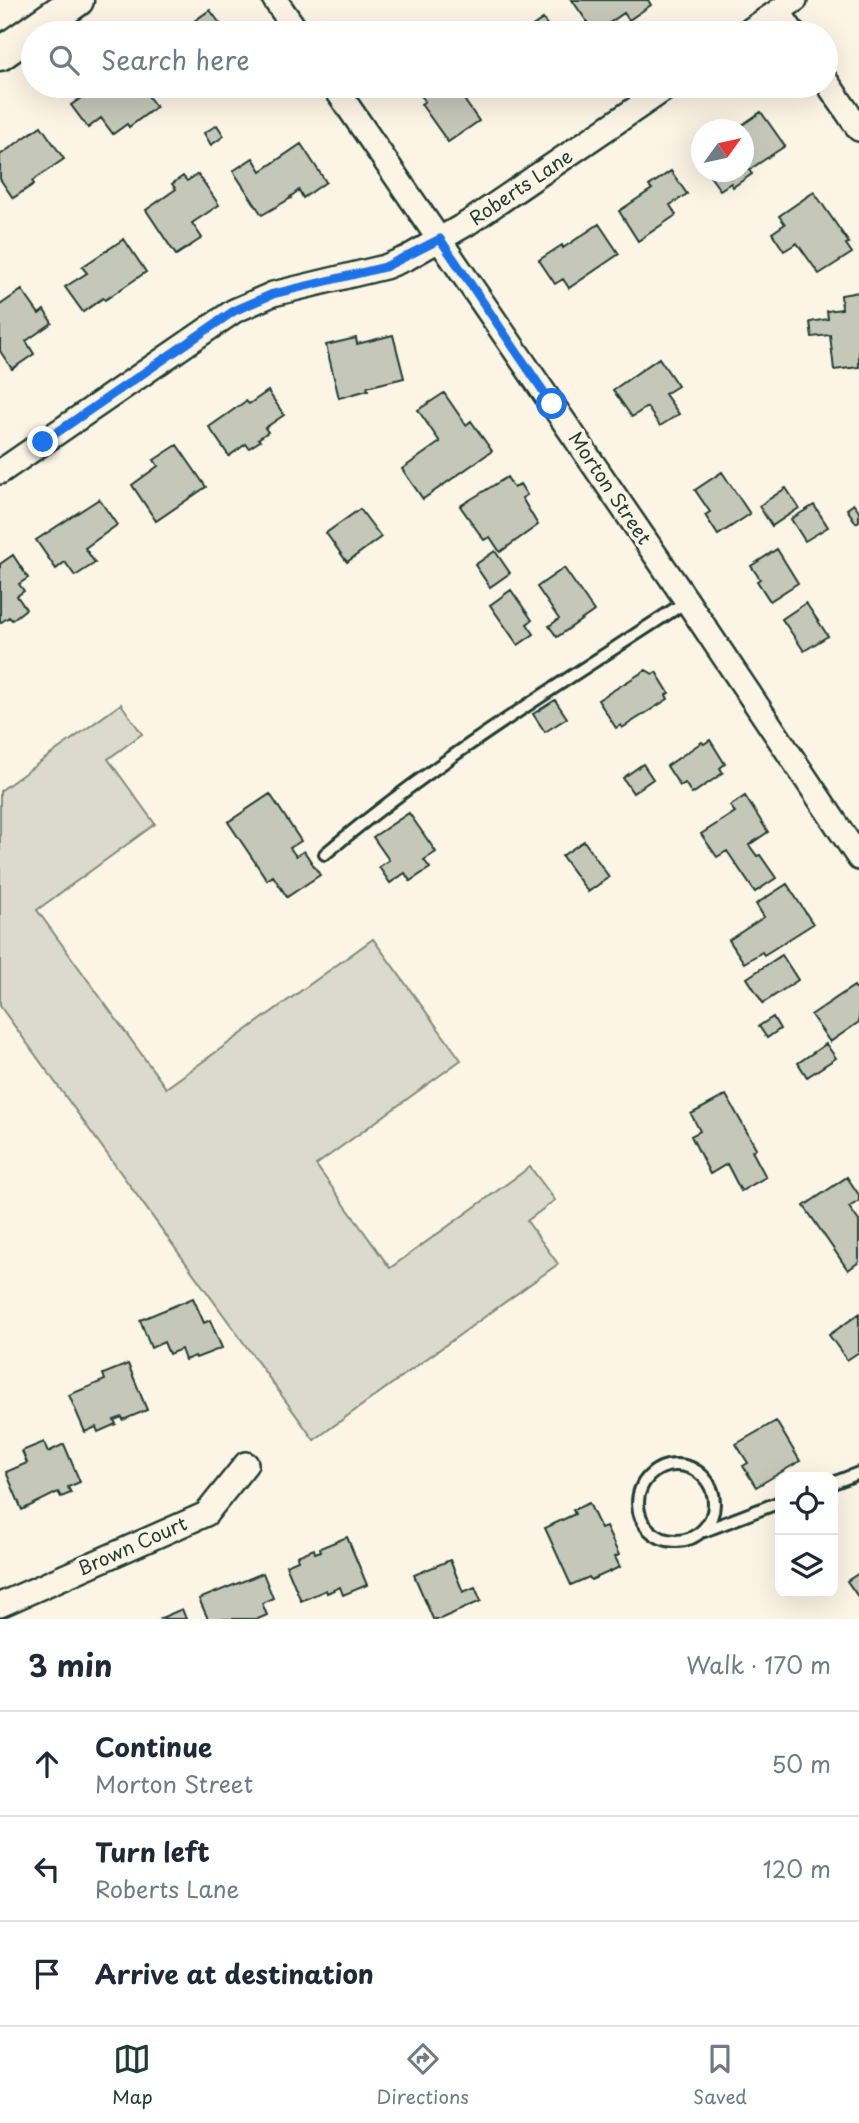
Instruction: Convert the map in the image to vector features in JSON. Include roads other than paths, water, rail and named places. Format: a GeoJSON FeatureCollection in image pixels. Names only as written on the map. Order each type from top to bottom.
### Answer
{"type":"FeatureCollection","features":[{"type":"Feature","properties":{"kind":"street"},"geometry":{"type":"LineString","coordinates":[[47,21],[77,0]]}},
{"type":"Feature","properties":{"kind":"street"},"geometry":{"type":"LineString","coordinates":[[275,0],[290,21]]}},
{"type":"Feature","properties":{"kind":"street"},"geometry":{"type":"LineString","coordinates":[[764,21],[786,6]]}},
{"type":"Feature","properties":{"kind":"street"},"geometry":{"type":"LineString","coordinates":[[0,54],[21,39]]}},
{"type":"Feature","properties":{"kind":"street","name":"Morton Street"},"geometry":{"type":"LineString","coordinates":[[342,98],[687,601],[859,858]]}},
{"type":"Feature","properties":{"kind":"street","name":"Roberts Lane"},"geometry":{"type":"LineString","coordinates":[[0,472],[234,311],[273,294],[385,267],[440,239],[468,223],[651,98]]}},
{"type":"Feature","properties":{"kind":"street"},"geometry":{"type":"LineString","coordinates":[[838,98],[859,129]]}},
{"type":"Feature","properties":{"kind":"street","name":"Brown Court"},"geometry":{"type":"LineString","coordinates":[[0,1605],[206,1514],[246,1464]]}},
{"type":"Feature","properties":{"kind":"lane"},"geometry":{"type":"LineString","coordinates":[[325,854],[361,823],[482,736],[687,601]]}},
{"type":"Feature","properties":{"kind":"lane"},"geometry":{"type":"LineString","coordinates":[[701,1532],[714,1511],[711,1487],[704,1477],[694,1469],[670,1465],[658,1469],[648,1477],[641,1488],[640,1513],[645,1525],[654,1534],[665,1539],[691,1539],[701,1532],[775,1505]]}},
{"type":"Feature","properties":{"kind":"lane"},"geometry":{"type":"LineString","coordinates":[[838,1481],[859,1473]]}}]}
